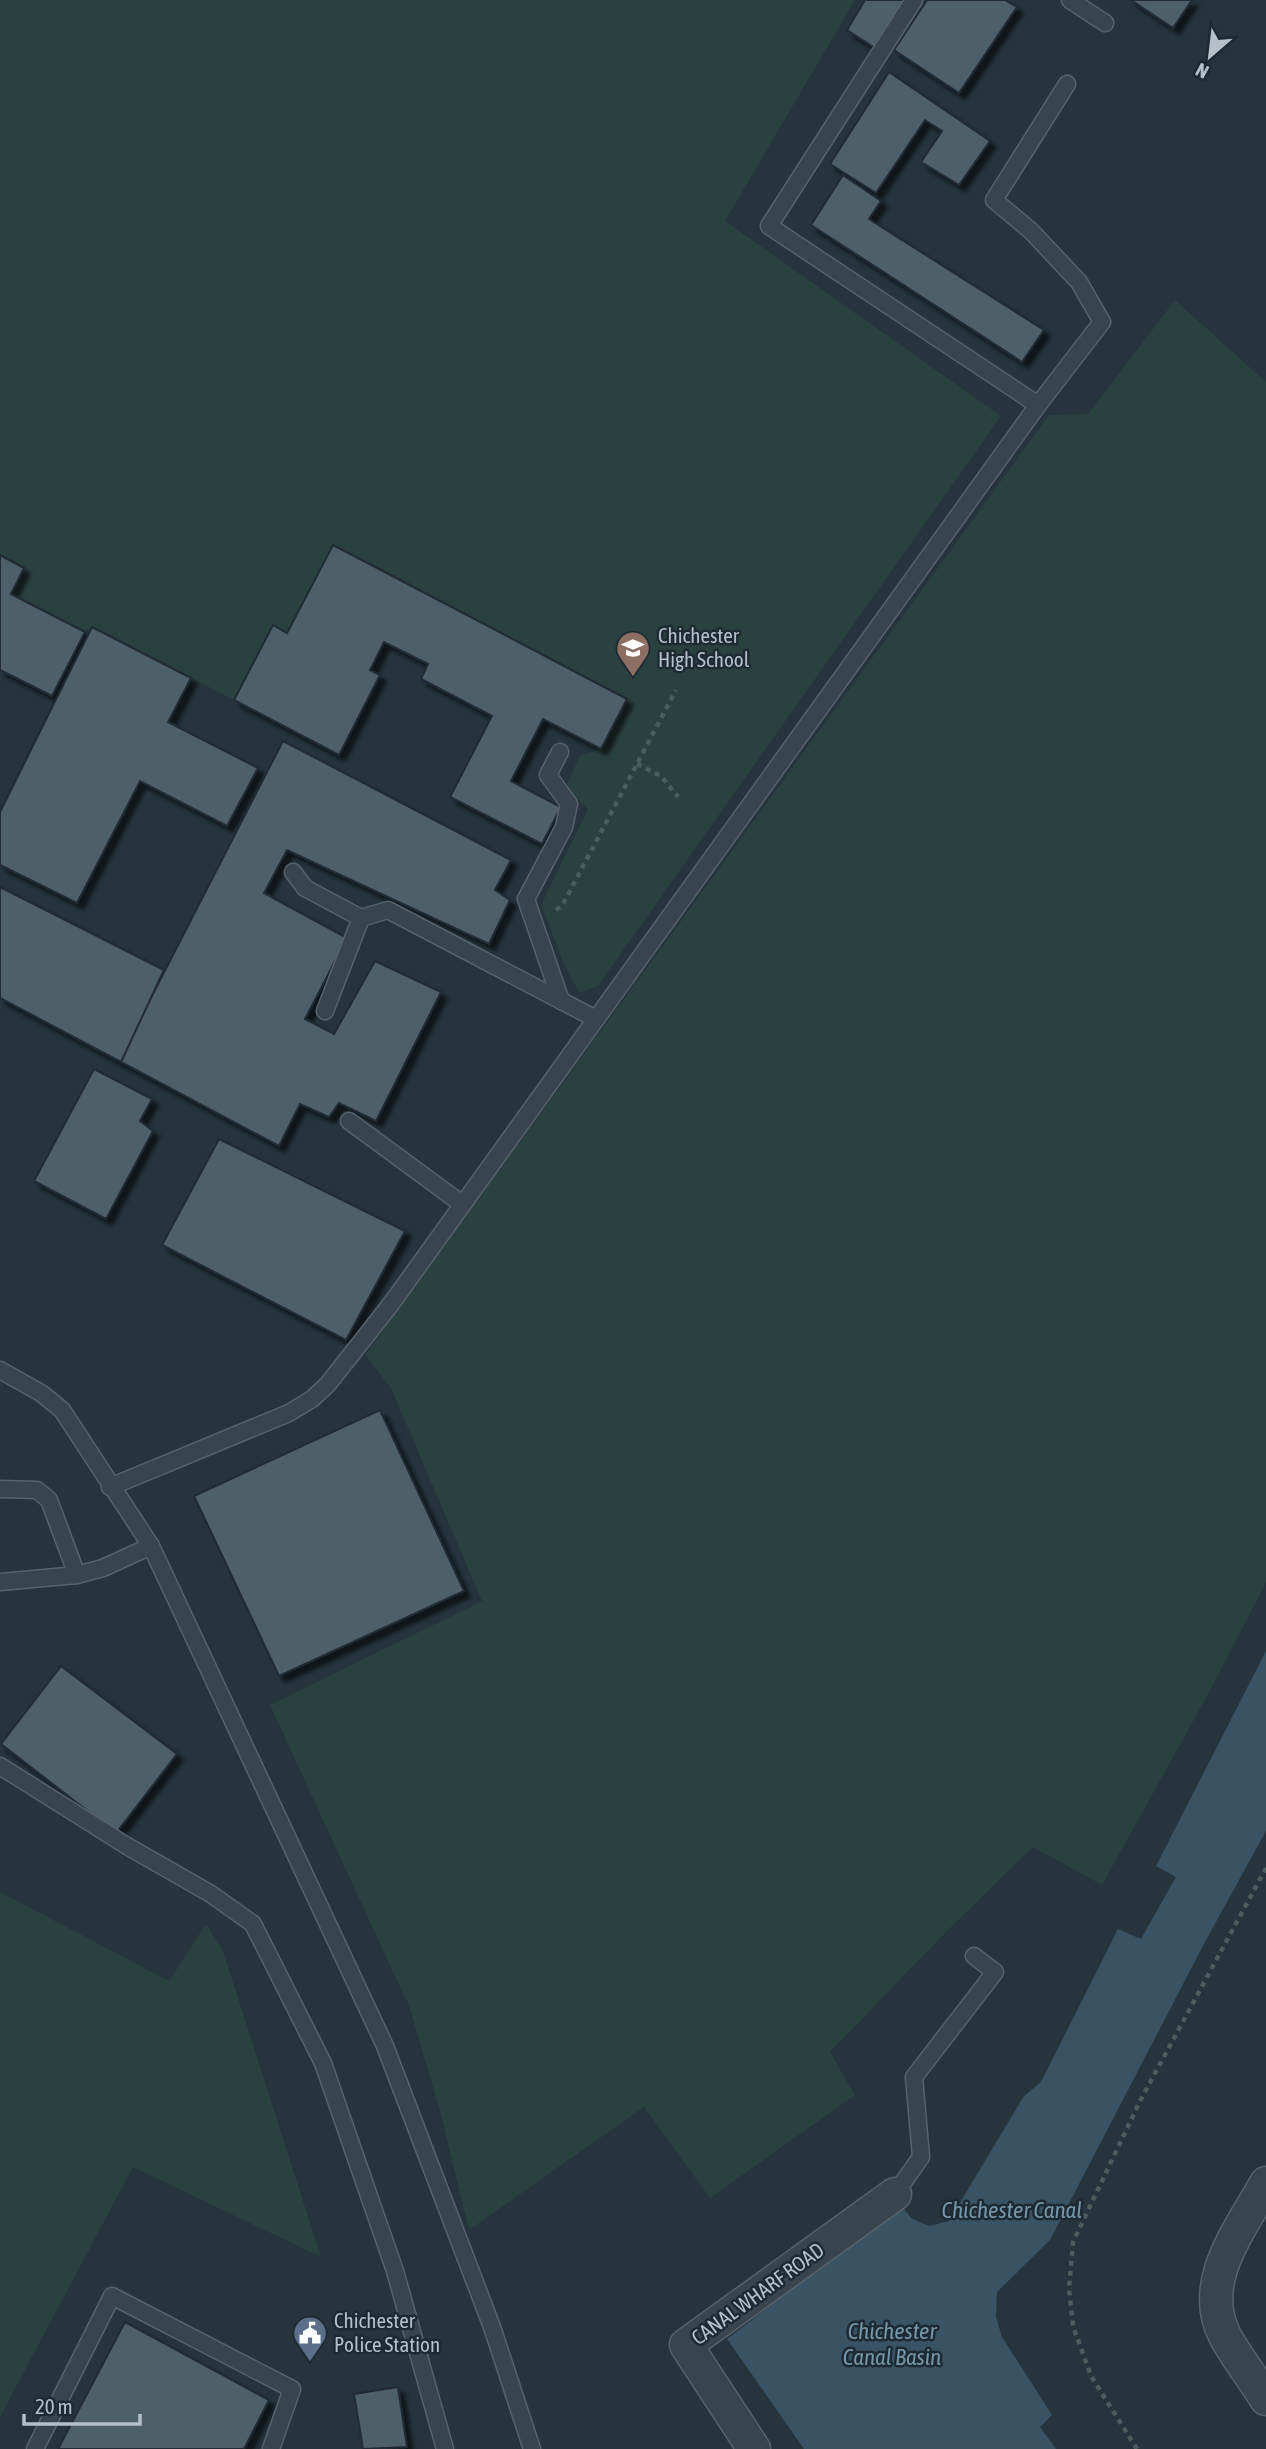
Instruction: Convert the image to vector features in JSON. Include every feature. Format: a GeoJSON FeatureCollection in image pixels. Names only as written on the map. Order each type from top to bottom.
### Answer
{"type":"FeatureCollection","features":[{"type":"Feature","properties":{"kind":"street"},"geometry":{"type":"LineString","coordinates":[[1266,2183],[1223,2260],[1216,2280],[1215,2300],[1225,2335],[1266,2399]]}},
{"type":"Feature","properties":{"kind":"street","name":"CANAL WHARF ROAD"},"geometry":{"type":"LineString","coordinates":[[754,2449],[686,2345],[895,2194]]}},
{"type":"Feature","properties":{"kind":"lane"},"geometry":{"type":"LineString","coordinates":[[914,0],[769,226],[1038,405]]}},
{"type":"Feature","properties":{"kind":"lane"},"geometry":{"type":"LineString","coordinates":[[1070,0],[1105,23]]}},
{"type":"Feature","properties":{"kind":"lane"},"geometry":{"type":"LineString","coordinates":[[110,1487],[289,1413],[312,1399],[328,1384],[391,1304],[1038,405],[1102,322],[1080,282],[1031,231],[994,200],[1067,84]]}},
{"type":"Feature","properties":{"kind":"lane"},"geometry":{"type":"LineString","coordinates":[[560,752],[548,775],[569,804],[564,827],[526,899],[561,1001]]}},
{"type":"Feature","properties":{"kind":"lane"},"geometry":{"type":"LineString","coordinates":[[293,872],[305,888],[361,918],[388,910],[596,1019]]}},
{"type":"Feature","properties":{"kind":"lane"},"geometry":{"type":"LineString","coordinates":[[325,1011],[361,918]]}},
{"type":"Feature","properties":{"kind":"lane"},"geometry":{"type":"LineString","coordinates":[[349,1121],[463,1204]]}},
{"type":"Feature","properties":{"kind":"lane"},"geometry":{"type":"LineString","coordinates":[[0,1370],[62,1410],[150,1546],[384,2046],[492,2327],[532,2449]]}},
{"type":"Feature","properties":{"kind":"lane"},"geometry":{"type":"LineString","coordinates":[[0,1489],[37,1490],[49,1500],[78,1575]]}},
{"type":"Feature","properties":{"kind":"lane"},"geometry":{"type":"LineString","coordinates":[[0,1582],[78,1575],[103,1568],[150,1546]]}},
{"type":"Feature","properties":{"kind":"lane"},"geometry":{"type":"LineString","coordinates":[[0,1766],[127,1846],[211,1894],[253,1924],[323,2063],[395,2271],[445,2449]]}},
{"type":"Feature","properties":{"kind":"lane"},"geometry":{"type":"LineString","coordinates":[[895,2194],[921,2157],[914,2077],[995,1972],[974,1956]]}},
{"type":"Feature","properties":{"kind":"lane"},"geometry":{"type":"LineString","coordinates":[[35,2449],[112,2296],[292,2389],[271,2449]]}},
{"type":"Feature","properties":{"kind":"path"},"geometry":{"type":"LineString","coordinates":[[535,923],[562,906],[676,690]]}},
{"type":"Feature","properties":{"kind":"path"},"geometry":{"type":"LineString","coordinates":[[637,764],[661,776],[678,797]]}},
{"type":"Feature","properties":{"kind":"path"},"geometry":{"type":"LineString","coordinates":[[1137,2449],[1090,2376],[1073,2326],[1069,2289],[1073,2242],[1140,2101],[1266,1868]]}},
{"type":"Feature","properties":{"kind":"green space"},"geometry":{"type":"Polygon","coordinates":[[[0,0],[855,0],[725,221],[1001,416],[598,986],[580,993],[566,969],[541,905],[588,809],[565,788],[580,756],[601,749],[626,698],[333,545],[287,633],[273,625],[234,700],[92,627],[85,632],[11,594],[24,569],[0,555],[0,0]]]}},
{"type":"Feature","properties":{"kind":"green space"},"geometry":{"type":"Polygon","coordinates":[[[1175,300],[1266,382],[1266,1582],[1211,1689],[1102,1885],[1033,1847],[830,2052],[855,2095],[710,2198],[644,2107],[469,2230],[440,2111],[407,1999],[270,1705],[482,1601],[391,1388],[365,1355],[1049,415],[1088,414],[1175,300]]]}},
{"type":"Feature","properties":{"kind":"green space"},"geometry":{"type":"Polygon","coordinates":[[[0,1892],[169,1981],[206,1924],[223,1951],[321,2257],[133,2167],[0,2417],[0,1892]]]}},
{"type":"Feature","properties":{"kind":"water"},"geometry":{"type":"Polygon","coordinates":[[[1266,1651],[1266,1831],[1205,1942],[1050,2240],[997,2292],[996,2317],[1002,2337],[1052,2415],[1040,2427],[1056,2449],[804,2449],[727,2339],[901,2205],[911,2218],[929,2226],[949,2221],[1024,2096],[1041,2082],[1118,1929],[1141,1939],[1176,1877],[1156,1866],[1266,1651]]]}},
{"type":"Feature","properties":{"kind":"building"},"geometry":{"type":"Polygon","coordinates":[[[865,0],[910,0],[878,50],[847,30],[865,0]]]}},
{"type":"Feature","properties":{"kind":"building"},"geometry":{"type":"Polygon","coordinates":[[[927,0],[1005,0],[1017,7],[959,93],[894,50],[927,0]]]}},
{"type":"Feature","properties":{"kind":"building"},"geometry":{"type":"Polygon","coordinates":[[[1131,0],[1192,0],[1173,28],[1131,0]]]}},
{"type":"Feature","properties":{"kind":"building"},"geometry":{"type":"Polygon","coordinates":[[[889,72],[990,141],[959,185],[921,162],[942,131],[925,120],[876,193],[830,164],[889,72]]]}},
{"type":"Feature","properties":{"kind":"building"},"geometry":{"type":"Polygon","coordinates":[[[843,175],[881,201],[869,219],[1044,330],[1022,362],[811,225],[843,175]]]}},
{"type":"Feature","properties":{"kind":"building"},"geometry":{"type":"Polygon","coordinates":[[[333,545],[627,699],[601,749],[543,719],[511,781],[561,807],[542,844],[450,797],[492,716],[421,679],[428,664],[384,642],[370,670],[380,675],[339,755],[234,700],[273,625],[287,633],[333,545]]]}},
{"type":"Feature","properties":{"kind":"building"},"geometry":{"type":"Polygon","coordinates":[[[0,555],[24,568],[11,594],[85,632],[52,696],[0,670],[0,555]]]}},
{"type":"Feature","properties":{"kind":"building"},"geometry":{"type":"Polygon","coordinates":[[[92,627],[191,678],[168,722],[258,768],[227,826],[140,781],[77,903],[0,865],[0,812],[92,627]]]}},
{"type":"Feature","properties":{"kind":"building"},"geometry":{"type":"Polygon","coordinates":[[[283,741],[511,860],[495,890],[510,900],[489,944],[287,850],[264,893],[347,938],[305,1019],[334,1034],[375,961],[441,992],[376,1121],[339,1103],[329,1117],[300,1104],[279,1146],[121,1062],[121,1056],[283,741]]]}},
{"type":"Feature","properties":{"kind":"building"},"geometry":{"type":"Polygon","coordinates":[[[0,887],[164,970],[121,1062],[0,998],[0,887]]]}},
{"type":"Feature","properties":{"kind":"building"},"geometry":{"type":"Polygon","coordinates":[[[94,1069],[152,1099],[140,1121],[153,1131],[106,1219],[34,1181],[94,1069]]]}},
{"type":"Feature","properties":{"kind":"building"},"geometry":{"type":"Polygon","coordinates":[[[219,1139],[405,1231],[346,1340],[162,1245],[219,1139]]]}},
{"type":"Feature","properties":{"kind":"building"},"geometry":{"type":"Polygon","coordinates":[[[380,1410],[464,1591],[279,1676],[194,1496],[380,1410]]]}},
{"type":"Feature","properties":{"kind":"building"},"geometry":{"type":"Polygon","coordinates":[[[61,1666],[177,1754],[116,1833],[1,1744],[61,1666]]]}},
{"type":"Feature","properties":{"kind":"building"},"geometry":{"type":"Polygon","coordinates":[[[125,2322],[269,2400],[244,2449],[58,2449],[125,2322]]]}},
{"type":"Feature","properties":{"kind":"building"},"geometry":{"type":"Polygon","coordinates":[[[398,2387],[407,2447],[363,2449],[354,2394],[398,2387]]]}},
{"type":"Feature","properties":{"kind":"place","name":"Chichester High School"},"geometry":{"type":"Point","coordinates":[633,678]}},
{"type":"Feature","properties":{"kind":"place","name":"Chichester Police Station"},"geometry":{"type":"Point","coordinates":[310,2363]}},
{"type":"Feature","properties":{"kind":"water label","name":"Chichester Canal"},"geometry":{"type":"Point","coordinates":[1012,2210]}},
{"type":"Feature","properties":{"kind":"water label","name":"Chichester Canal Basin"},"geometry":{"type":"Point","coordinates":[892,2344]}}]}
